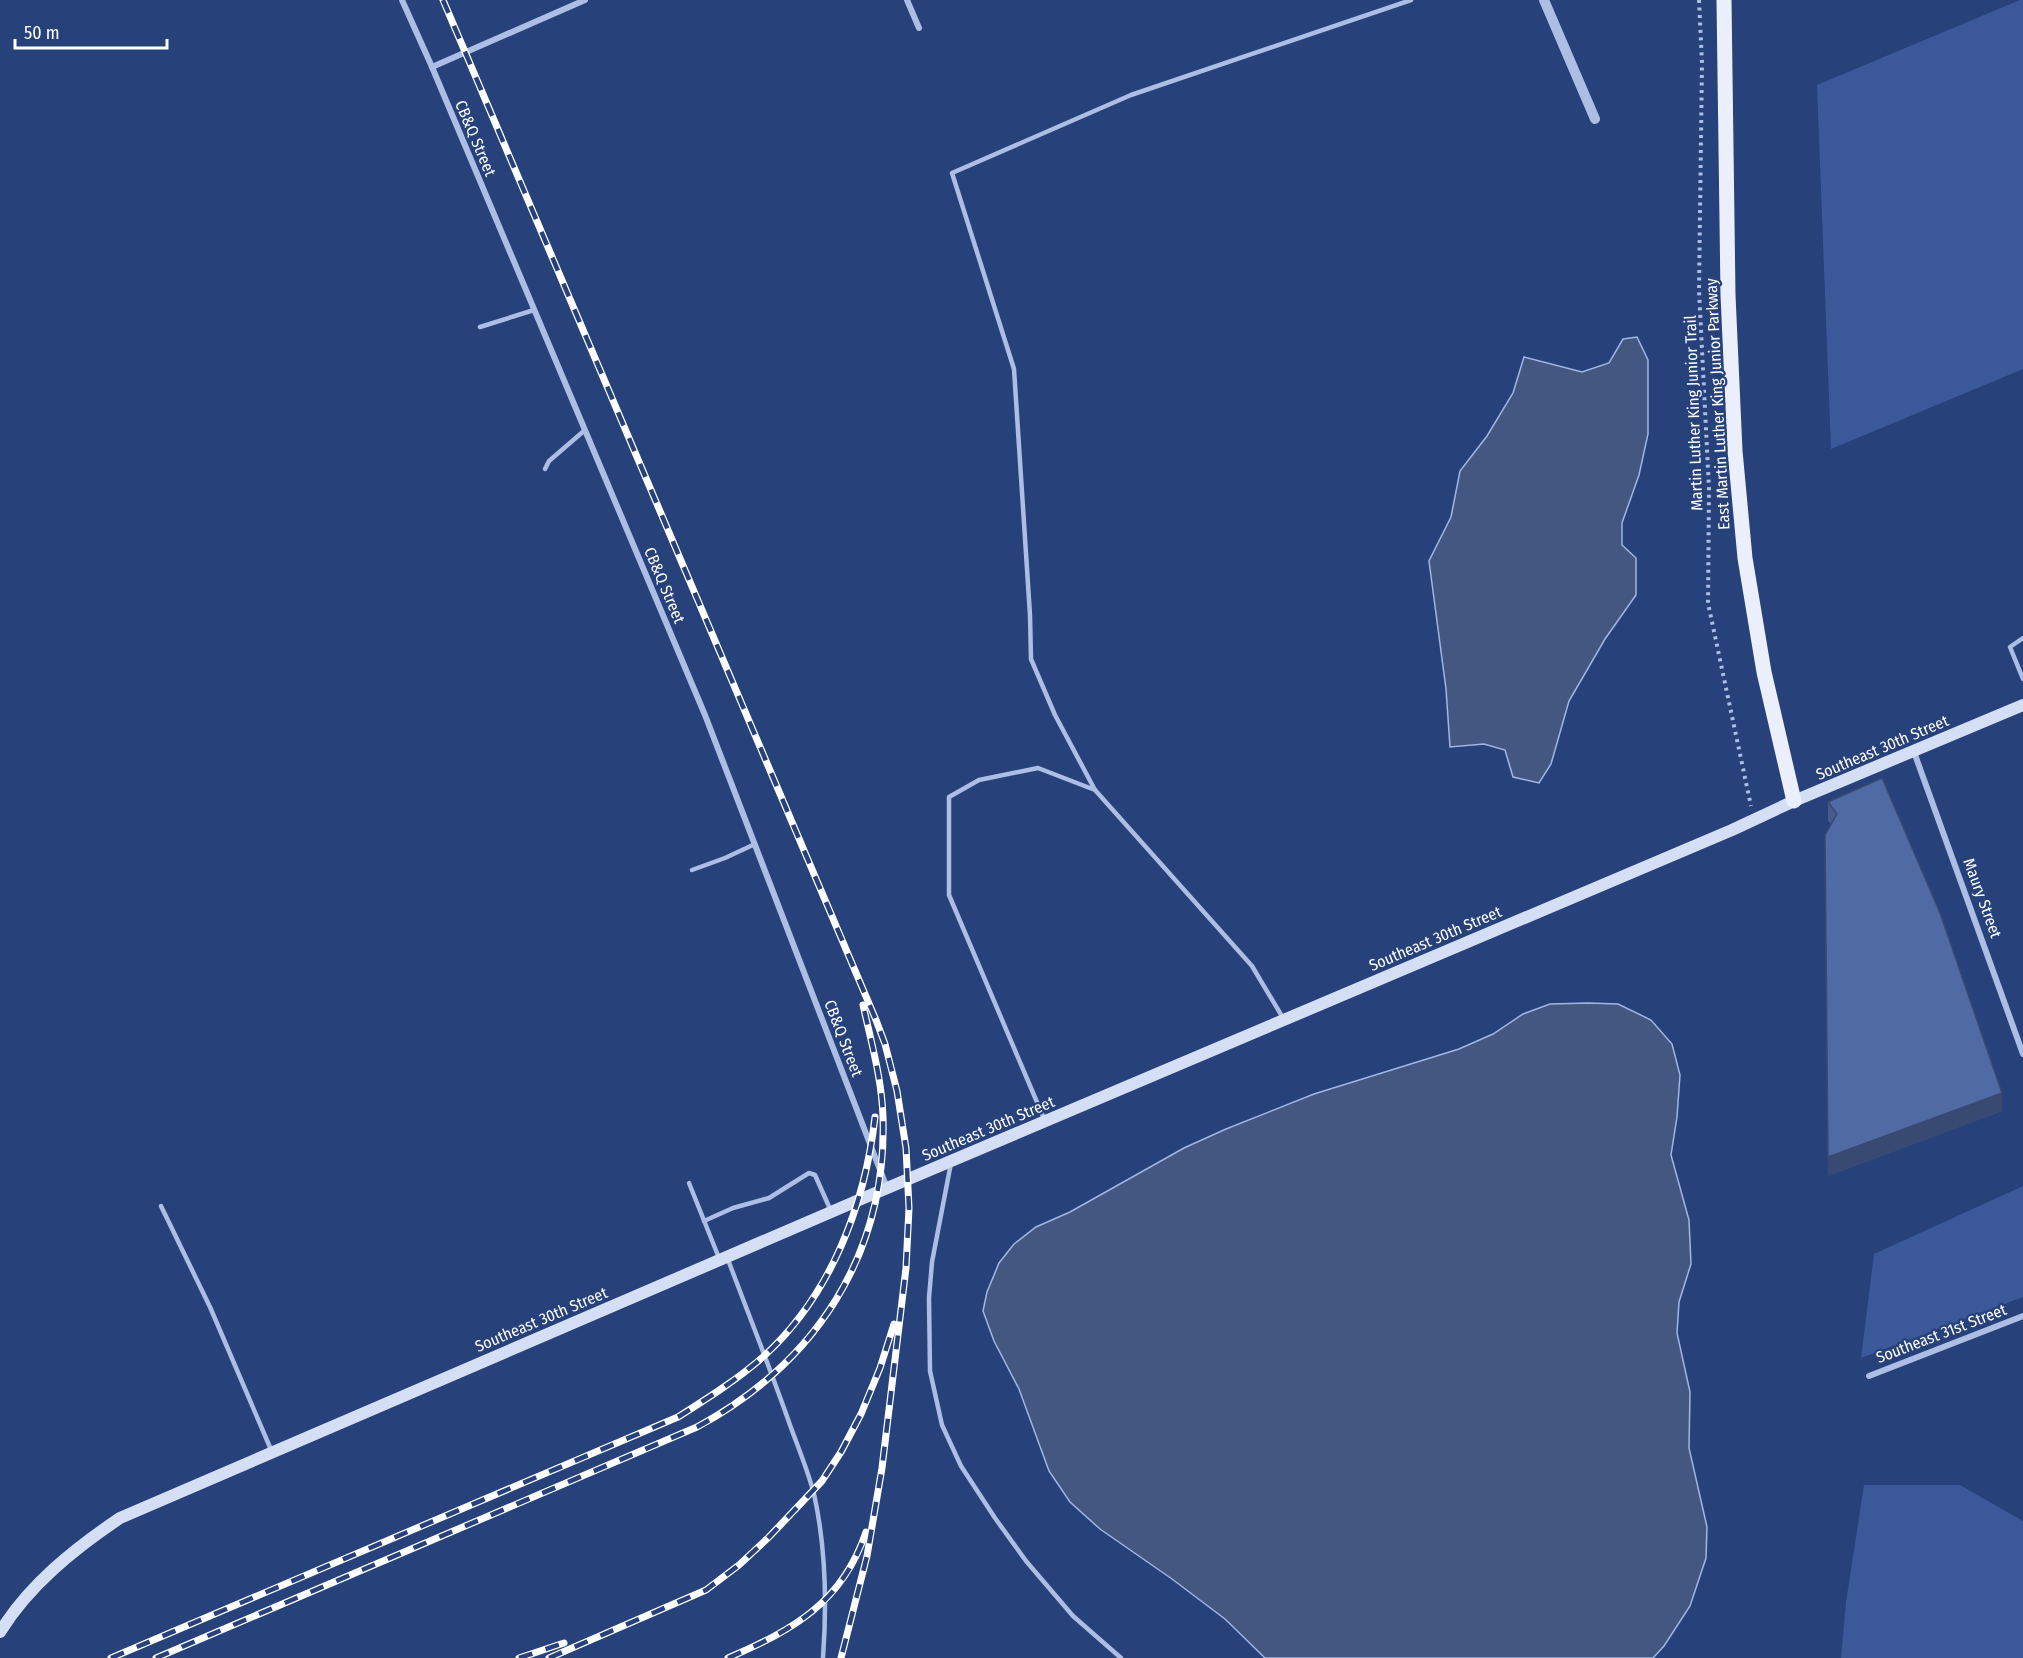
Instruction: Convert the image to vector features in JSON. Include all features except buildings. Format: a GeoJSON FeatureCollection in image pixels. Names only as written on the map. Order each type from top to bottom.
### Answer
{"type":"FeatureCollection","features":[{"type":"Feature","properties":{"kind":"main road","name":"East Martin Luther King Junior Parkway"},"geometry":{"type":"LineString","coordinates":[[1724,0],[1728,295],[1735,451],[1746,569],[1764,672],[1794,801]]}},
{"type":"Feature","properties":{"kind":"main road","name":"Southeast 30th Street"},"geometry":{"type":"LineString","coordinates":[[0,1632],[30,1593],[57,1565],[95,1534],[120,1518],[887,1188],[2023,705]]}},
{"type":"Feature","properties":{"kind":"street","name":"CB&Q Street"},"geometry":{"type":"LineString","coordinates":[[402,0],[705,716],[887,1188]]}},
{"type":"Feature","properties":{"kind":"street"},"geometry":{"type":"LineString","coordinates":[[432,67],[585,0]]}},
{"type":"Feature","properties":{"kind":"street"},"geometry":{"type":"LineString","coordinates":[[907,0],[919,28]]}},
{"type":"Feature","properties":{"kind":"street"},"geometry":{"type":"LineString","coordinates":[[1544,0],[1594,119]]}},
{"type":"Feature","properties":{"kind":"street","name":"Maury Street"},"geometry":{"type":"LineString","coordinates":[[1914,752],[2023,1054]]}},
{"type":"Feature","properties":{"kind":"street","name":"Southeast 31st Street"},"geometry":{"type":"LineString","coordinates":[[1869,1376],[2023,1316]]}},
{"type":"Feature","properties":{"kind":"lane"},"geometry":{"type":"LineString","coordinates":[[1285,1020],[1252,966],[1095,790],[1054,715],[1031,659],[1014,369],[952,173],[1131,95],[1412,0]]}},
{"type":"Feature","properties":{"kind":"lane"},"geometry":{"type":"LineString","coordinates":[[480,327],[534,310]]}},
{"type":"Feature","properties":{"kind":"lane"},"geometry":{"type":"LineString","coordinates":[[545,469],[549,461],[585,430]]}},
{"type":"Feature","properties":{"kind":"lane"},"geometry":{"type":"LineString","coordinates":[[2023,638],[2010,646],[2023,679]]}},
{"type":"Feature","properties":{"kind":"lane"},"geometry":{"type":"LineString","coordinates":[[1045,1121],[949,895],[949,797],[979,780],[1038,768],[1095,790]]}},
{"type":"Feature","properties":{"kind":"lane"},"geometry":{"type":"LineString","coordinates":[[692,870],[755,844]]}},
{"type":"Feature","properties":{"kind":"lane"},"geometry":{"type":"LineString","coordinates":[[952,1161],[932,1262],[930,1298],[930,1371],[942,1425],[961,1466],[1026,1561],[1073,1616],[1121,1658]]}},
{"type":"Feature","properties":{"kind":"lane"},"geometry":{"type":"LineString","coordinates":[[704,1221],[733,1208],[770,1198],[809,1173],[815,1175],[832,1212]]}},
{"type":"Feature","properties":{"kind":"lane"},"geometry":{"type":"LineString","coordinates":[[689,1183],[773,1376],[813,1491],[825,1570],[823,1658]]}},
{"type":"Feature","properties":{"kind":"lane"},"geometry":{"type":"LineString","coordinates":[[161,1206],[210,1307],[272,1452]]}},
{"type":"Feature","properties":{"kind":"path","name":"Martin Luther King Junior Trail"},"geometry":{"type":"LineString","coordinates":[[1699,0],[1702,63],[1699,290],[1709,489],[1708,603],[1754,821]]}},
{"type":"Feature","properties":{"kind":"shaded area"},"geometry":{"type":"Polygon","coordinates":[[[2023,0],[2023,369],[1831,449],[1817,85],[2023,0]]]}},
{"type":"Feature","properties":{"kind":"shaded area"},"geometry":{"type":"Polygon","coordinates":[[[1637,337],[1648,360],[1648,434],[1639,475],[1622,523],[1622,545],[1636,558],[1636,595],[1605,639],[1569,701],[1551,764],[1539,783],[1513,777],[1505,750],[1484,744],[1450,747],[1446,689],[1429,561],[1451,517],[1460,471],[1487,436],[1513,393],[1524,357],[1582,372],[1609,363],[1623,339],[1637,337]]]}},
{"type":"Feature","properties":{"kind":"shaded area"},"geometry":{"type":"Polygon","coordinates":[[[1550,1004],[1618,1004],[1651,1020],[1672,1044],[1680,1075],[1671,1155],[1689,1220],[1691,1264],[1679,1302],[1677,1333],[1690,1392],[1689,1448],[1707,1527],[1706,1558],[1690,1606],[1664,1646],[1653,1658],[1265,1658],[1225,1619],[1100,1529],[1070,1502],[1049,1471],[1019,1389],[994,1341],[983,1311],[987,1292],[999,1263],[1014,1244],[1036,1227],[1070,1212],[1184,1148],[1226,1129],[1314,1094],[1459,1049],[1493,1034],[1523,1014],[1550,1004]]]}},
{"type":"Feature","properties":{"kind":"shaded area"},"geometry":{"type":"Polygon","coordinates":[[[2023,1186],[2023,1297],[1861,1358],[1874,1254],[2023,1186]]]}},
{"type":"Feature","properties":{"kind":"shaded area"},"geometry":{"type":"Polygon","coordinates":[[[1864,1485],[1960,1485],[2023,1521],[2023,1658],[1841,1658],[1846,1602],[1864,1485]]]}},
{"type":"Feature","properties":{"kind":"railway"},"geometry":{"type":"LineString","coordinates":[[443,0],[876,1020],[885,1044],[897,1091],[906,1148],[909,1208],[906,1268],[882,1468],[867,1556],[841,1658]]}},
{"type":"Feature","properties":{"kind":"railway"},"geometry":{"type":"LineString","coordinates":[[156,1658],[697,1427],[739,1401],[777,1371],[809,1337],[836,1299],[857,1258],[872,1214],[881,1167],[883,1117],[878,1075],[863,1005]]}},
{"type":"Feature","properties":{"kind":"railway"},"geometry":{"type":"LineString","coordinates":[[111,1658],[678,1417],[712,1395],[764,1356],[788,1332],[826,1277],[841,1247],[863,1183],[875,1117]]}},
{"type":"Feature","properties":{"kind":"railway"},"geometry":{"type":"LineString","coordinates":[[549,1658],[706,1590],[739,1565],[769,1537],[822,1481],[841,1452],[861,1414],[880,1368],[894,1324]]}},
{"type":"Feature","properties":{"kind":"railway"},"geometry":{"type":"LineString","coordinates":[[728,1658],[794,1625],[829,1596],[856,1557],[866,1532]]}},
{"type":"Feature","properties":{"kind":"railway"},"geometry":{"type":"LineString","coordinates":[[519,1658],[564,1643]]}}]}
